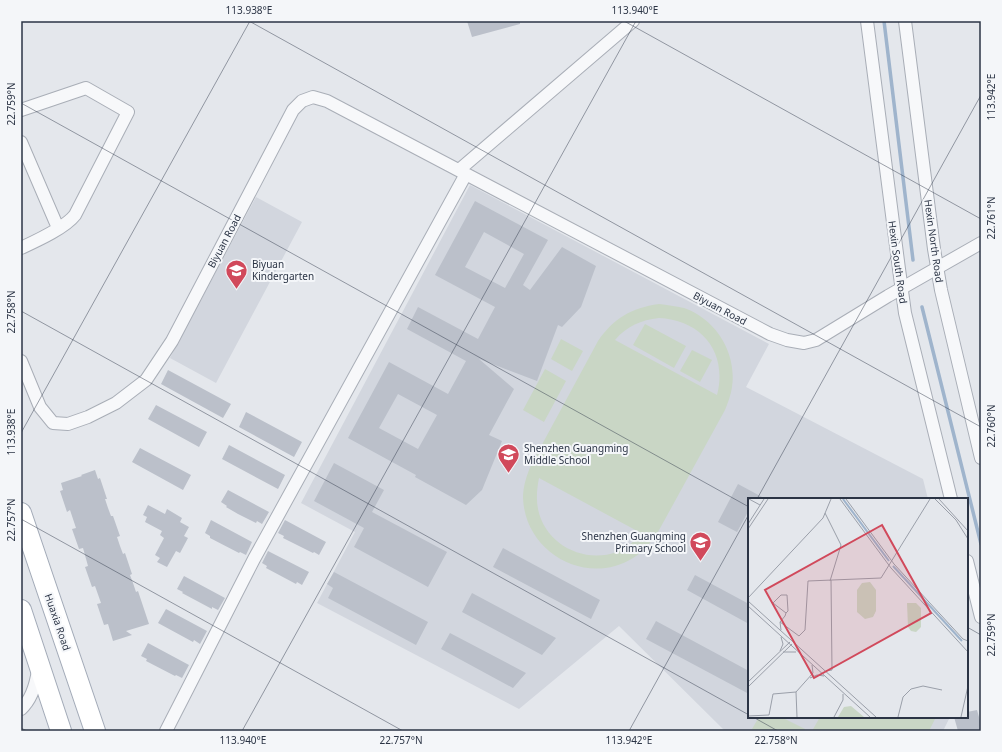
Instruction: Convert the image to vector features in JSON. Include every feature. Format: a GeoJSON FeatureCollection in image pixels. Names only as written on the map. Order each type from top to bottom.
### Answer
{"type":"FeatureCollection","features":[{"type":"Feature","properties":{"kind":"main road","name":"Huaxia Road"},"geometry":{"type":"LineString","coordinates":[[21,513],[95,731]]}},
{"type":"Feature","properties":{"kind":"main road"},"geometry":{"type":"LineString","coordinates":[[21,610],[61,731]]}},
{"type":"Feature","properties":{"kind":"street"},"geometry":{"type":"LineString","coordinates":[[166,731],[254,559],[462,172],[633,21]]}},
{"type":"Feature","properties":{"kind":"street","name":"Hexin South Road"},"geometry":{"type":"LineString","coordinates":[[867,21],[905,313],[952,498]]}},
{"type":"Feature","properties":{"kind":"street","name":"Hexin North Road"},"geometry":{"type":"LineString","coordinates":[[905,21],[937,269],[942,296],[981,458]]}},
{"type":"Feature","properties":{"kind":"street"},"geometry":{"type":"LineString","coordinates":[[21,110],[86,88],[128,112],[75,215],[70,221],[37,241],[21,248]]}},
{"type":"Feature","properties":{"kind":"street","name":"Biyuan Road"},"geometry":{"type":"LineString","coordinates":[[21,361],[40,407],[53,423],[68,424],[88,416],[116,403],[146,380],[172,341],[293,110],[302,101],[313,97],[327,101],[770,334],[787,340],[804,343],[816,340],[981,244]]}},
{"type":"Feature","properties":{"kind":"street"},"geometry":{"type":"LineString","coordinates":[[21,142],[58,228]]}},
{"type":"Feature","properties":{"kind":"street"},"geometry":{"type":"LineString","coordinates":[[968,565],[981,617]]}},
{"type":"Feature","properties":{"kind":"street"},"geometry":{"type":"LineString","coordinates":[[21,709],[31,696],[35,687],[39,663]]}},
{"type":"Feature","properties":{"kind":"shaded area","name":"Shenzhen Guangming Middle School"},"geometry":{"type":"Polygon","coordinates":[[[470,185],[769,344],[746,387],[923,479],[928,498],[748,498],[748,718],[950,718],[943,731],[725,731],[619,626],[519,709],[317,603],[355,532],[301,503],[470,185]]]}},
{"type":"Feature","properties":{"kind":"shaded area","name":"Biyuan Kindergarten"},"geometry":{"type":"Polygon","coordinates":[[[256,197],[302,222],[216,383],[170,358],[256,197]]]}},
{"type":"Feature","properties":{"kind":"green space"},"geometry":{"type":"Polygon","coordinates":[[[659,304],[684,308],[706,320],[715,329],[722,339],[731,362],[733,374],[731,393],[725,410],[658,532],[641,553],[615,566],[597,569],[579,566],[562,560],[547,549],[535,535],[526,518],[523,498],[528,471],[598,341],[610,326],[624,315],[659,304]],[[659,318],[646,320],[629,327],[615,340],[717,395],[719,366],[715,353],[708,342],[699,332],[688,325],[674,320],[659,318]],[[539,478],[537,501],[542,521],[557,541],[567,548],[579,553],[604,555],[617,552],[633,542],[641,534],[641,533],[539,478]]]}},
{"type":"Feature","properties":{"kind":"green space"},"geometry":{"type":"Polygon","coordinates":[[[645,324],[686,346],[674,368],[633,345],[645,324]]]}},
{"type":"Feature","properties":{"kind":"green space"},"geometry":{"type":"Polygon","coordinates":[[[561,339],[583,351],[572,371],[551,359],[561,339]]]}},
{"type":"Feature","properties":{"kind":"green space"},"geometry":{"type":"Polygon","coordinates":[[[692,350],[712,360],[700,382],[680,371],[692,350]]]}},
{"type":"Feature","properties":{"kind":"green space"},"geometry":{"type":"Polygon","coordinates":[[[545,369],[566,381],[544,422],[523,410],[545,369]]]}},
{"type":"Feature","properties":{"kind":"green space"},"geometry":{"type":"Polygon","coordinates":[[[758,718],[783,718],[805,729],[804,731],[756,731],[752,729],[758,718]]]}},
{"type":"Feature","properties":{"kind":"green space"},"geometry":{"type":"Polygon","coordinates":[[[819,718],[936,718],[929,731],[812,731],[819,718]]]}},
{"type":"Feature","properties":{"kind":"building"},"geometry":{"type":"Polygon","coordinates":[[[467,21],[520,21],[520,24],[472,37],[467,21]]]}},
{"type":"Feature","properties":{"kind":"building"},"geometry":{"type":"Polygon","coordinates":[[[475,201],[548,240],[523,285],[530,290],[562,247],[596,266],[581,307],[562,327],[558,325],[537,381],[479,359],[514,389],[489,435],[502,441],[482,490],[466,505],[415,477],[416,475],[348,438],[389,362],[448,394],[466,361],[407,329],[418,307],[478,339],[495,307],[435,275],[475,201]],[[484,232],[465,267],[505,288],[524,254],[484,232]],[[398,394],[379,428],[418,449],[437,415],[398,394]]]}},
{"type":"Feature","properties":{"kind":"building"},"geometry":{"type":"Polygon","coordinates":[[[168,370],[231,404],[223,418],[161,384],[168,370]]]}},
{"type":"Feature","properties":{"kind":"building"},"geometry":{"type":"Polygon","coordinates":[[[156,405],[207,432],[199,447],[148,419],[156,405]]]}},
{"type":"Feature","properties":{"kind":"building"},"geometry":{"type":"Polygon","coordinates":[[[246,412],[302,442],[294,457],[239,427],[246,412]]]}},
{"type":"Feature","properties":{"kind":"building"},"geometry":{"type":"Polygon","coordinates":[[[229,445],[285,475],[278,489],[222,459],[229,445]]]}},
{"type":"Feature","properties":{"kind":"building"},"geometry":{"type":"Polygon","coordinates":[[[140,448],[191,475],[183,490],[132,462],[140,448]]]}},
{"type":"Feature","properties":{"kind":"building"},"geometry":{"type":"Polygon","coordinates":[[[334,463],[384,490],[372,512],[447,552],[428,587],[354,547],[364,528],[314,501],[334,463]]]}},
{"type":"Feature","properties":{"kind":"building"},"geometry":{"type":"Polygon","coordinates":[[[95,470],[98,479],[100,478],[107,499],[105,499],[108,508],[111,516],[113,516],[120,536],[117,537],[120,546],[123,554],[125,553],[132,574],[130,575],[136,592],[138,591],[149,624],[126,631],[132,635],[113,641],[108,624],[104,625],[97,604],[101,603],[95,586],[92,587],[85,567],[88,566],[83,548],[79,549],[72,529],[76,528],[70,510],[67,512],[60,491],[63,490],[61,483],[95,470]]]}},
{"type":"Feature","properties":{"kind":"building"},"geometry":{"type":"Polygon","coordinates":[[[738,484],[764,498],[748,498],[748,512],[737,532],[718,522],[738,484]]]}},
{"type":"Feature","properties":{"kind":"building"},"geometry":{"type":"Polygon","coordinates":[[[228,490],[269,512],[262,524],[257,521],[256,523],[238,514],[226,507],[227,506],[221,502],[228,490]]]}},
{"type":"Feature","properties":{"kind":"building"},"geometry":{"type":"Polygon","coordinates":[[[148,505],[165,514],[167,509],[182,518],[180,522],[189,527],[184,536],[188,538],[180,553],[176,551],[167,567],[157,562],[160,558],[155,555],[164,538],[160,535],[162,531],[145,522],[147,517],[143,515],[148,505]]]}},
{"type":"Feature","properties":{"kind":"building"},"geometry":{"type":"Polygon","coordinates":[[[211,520],[252,542],[246,555],[210,538],[210,536],[205,533],[211,520]]]}},
{"type":"Feature","properties":{"kind":"building"},"geometry":{"type":"Polygon","coordinates":[[[285,520],[326,542],[319,555],[283,538],[284,536],[278,533],[285,520]]]}},
{"type":"Feature","properties":{"kind":"building"},"geometry":{"type":"Polygon","coordinates":[[[503,548],[600,600],[591,619],[493,567],[503,548]]]}},
{"type":"Feature","properties":{"kind":"building"},"geometry":{"type":"Polygon","coordinates":[[[268,551],[309,572],[302,585],[297,582],[296,584],[266,568],[267,566],[262,563],[268,551]]]}},
{"type":"Feature","properties":{"kind":"building"},"geometry":{"type":"Polygon","coordinates":[[[334,572],[428,622],[416,645],[328,598],[333,588],[327,584],[334,572]]]}},
{"type":"Feature","properties":{"kind":"building"},"geometry":{"type":"Polygon","coordinates":[[[695,575],[748,603],[748,623],[687,590],[695,575]]]}},
{"type":"Feature","properties":{"kind":"building"},"geometry":{"type":"Polygon","coordinates":[[[184,576],[225,598],[218,610],[212,607],[212,609],[177,589],[184,576]]]}},
{"type":"Feature","properties":{"kind":"building"},"geometry":{"type":"Polygon","coordinates":[[[472,593],[556,638],[542,655],[462,612],[472,593]]]}},
{"type":"Feature","properties":{"kind":"building"},"geometry":{"type":"Polygon","coordinates":[[[166,609],[207,631],[200,644],[194,640],[193,642],[158,623],[166,609]]]}},
{"type":"Feature","properties":{"kind":"building"},"geometry":{"type":"Polygon","coordinates":[[[656,621],[748,670],[748,693],[646,639],[656,621]]]}},
{"type":"Feature","properties":{"kind":"building"},"geometry":{"type":"Polygon","coordinates":[[[450,633],[526,673],[513,688],[441,649],[450,633]]]}},
{"type":"Feature","properties":{"kind":"building"},"geometry":{"type":"Polygon","coordinates":[[[148,643],[189,665],[182,678],[146,661],[147,659],[141,656],[148,643]]]}},
{"type":"Feature","properties":{"kind":"building"},"geometry":{"type":"Polygon","coordinates":[[[977,710],[981,724],[981,731],[958,731],[954,718],[968,718],[968,712],[977,710]]]}},
{"type":"Feature","properties":{"kind":"waterway"},"geometry":{"type":"LineString","coordinates":[[884,21],[913,260]]}},
{"type":"Feature","properties":{"kind":"waterway"},"geometry":{"type":"LineString","coordinates":[[922,307],[981,544]]}},
{"type":"Feature","properties":{"kind":"place","name":"Biyuan Kindergarten"},"geometry":{"type":"Point","coordinates":[236,290]}},
{"type":"Feature","properties":{"kind":"place","name":"Shenzhen Guangming Middle School"},"geometry":{"type":"Point","coordinates":[508,474]}},
{"type":"Feature","properties":{"kind":"place","name":"Shenzhen Guangming Primary School"},"geometry":{"type":"Point","coordinates":[701,562]}}]}
